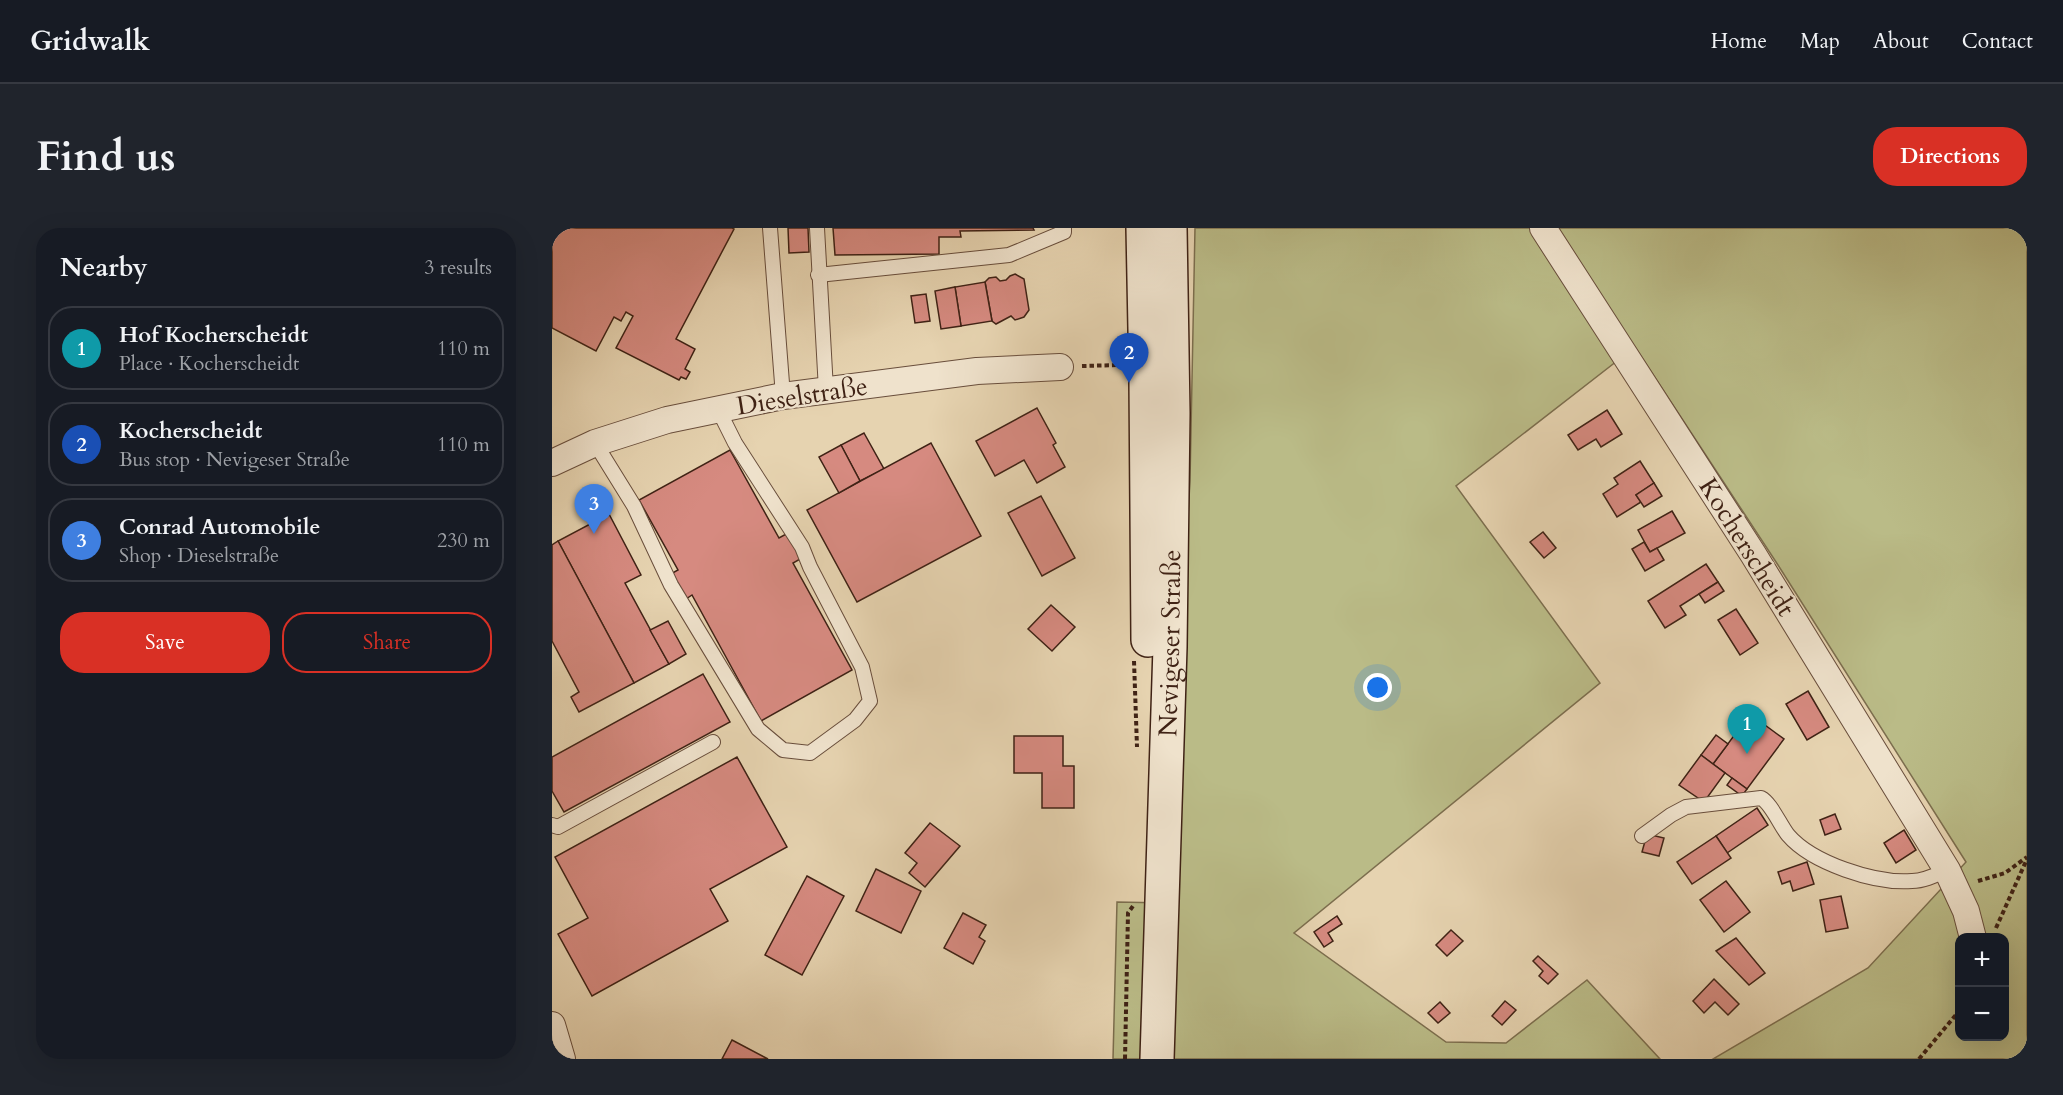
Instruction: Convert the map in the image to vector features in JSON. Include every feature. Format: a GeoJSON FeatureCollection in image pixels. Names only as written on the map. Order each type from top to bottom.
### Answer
{"type":"FeatureCollection","features":[{"type":"Feature","properties":{"kind":"main road","name":"Nevigeser Straße"},"geometry":{"type":"LineString","coordinates":[[1143,228],[1156,1059]]}},
{"type":"Feature","properties":{"kind":"main road","name":"Nevigeser Straße"},"geometry":{"type":"LineString","coordinates":[[1156,1059],[1169,691],[1172,519],[1170,228]]}},
{"type":"Feature","properties":{"kind":"street","name":"Kocherscheidt"},"geometry":{"type":"LineString","coordinates":[[1543,228],[1752,554],[1950,875],[1966,911],[1972,933]]}},
{"type":"Feature","properties":{"kind":"street","name":"Dieselstraße"},"geometry":{"type":"LineString","coordinates":[[552,463],[595,443],[667,420],[783,396],[977,371],[1060,367]]}},
{"type":"Feature","properties":{"kind":"street"},"geometry":{"type":"LineString","coordinates":[[552,1025],[562,1059]]}},
{"type":"Feature","properties":{"kind":"lane"},"geometry":{"type":"LineString","coordinates":[[770,228],[783,396]]}},
{"type":"Feature","properties":{"kind":"lane"},"geometry":{"type":"LineString","coordinates":[[817,228],[826,390]]}},
{"type":"Feature","properties":{"kind":"lane"},"geometry":{"type":"LineString","coordinates":[[819,275],[1009,255],[1064,232],[1064,228]]}},
{"type":"Feature","properties":{"kind":"lane"},"geometry":{"type":"LineString","coordinates":[[595,443],[634,506],[671,585],[758,729],[783,750],[810,753],[855,720],[870,701],[862,667],[802,547],[735,443],[718,409]]}},
{"type":"Feature","properties":{"kind":"lane"},"geometry":{"type":"LineString","coordinates":[[552,825],[558,827],[713,742]]}},
{"type":"Feature","properties":{"kind":"lane"},"geometry":{"type":"LineString","coordinates":[[1642,836],[1671,814],[1686,807],[1761,798],[1765,800],[1788,835],[1798,845],[1834,864],[1857,873],[1896,881],[1911,882],[1950,875]]}},
{"type":"Feature","properties":{"kind":"path"},"geometry":{"type":"LineString","coordinates":[[1060,367],[1121,365]]}},
{"type":"Feature","properties":{"kind":"path"},"geometry":{"type":"LineString","coordinates":[[1950,875],[1977,881],[1997,877],[2027,858]]}},
{"type":"Feature","properties":{"kind":"path"},"geometry":{"type":"LineString","coordinates":[[1995,933],[2027,858]]}},
{"type":"Feature","properties":{"kind":"path"},"geometry":{"type":"LineString","coordinates":[[1919,1059],[1955,1015]]}},
{"type":"Feature","properties":{"kind":"green space"},"geometry":{"type":"Polygon","coordinates":[[[1195,228],[2027,228],[2027,1059],[1713,1059],[1868,968],[1966,862],[1778,565],[1635,347],[1456,486],[1600,683],[1294,933],[1446,1042],[1506,1043],[1587,980],[1660,1059],[1113,1059],[1117,902],[1166,903],[1190,481],[1195,228]]]}},
{"type":"Feature","properties":{"kind":"building"},"geometry":{"type":"Polygon","coordinates":[[[552,228],[734,229],[676,339],[695,349],[685,369],[690,372],[686,379],[681,377],[679,380],[616,348],[633,316],[626,312],[621,321],[614,317],[596,351],[552,328],[552,228]]]}},
{"type":"Feature","properties":{"kind":"building"},"geometry":{"type":"Polygon","coordinates":[[[788,228],[808,228],[809,252],[789,253],[788,228]]]}},
{"type":"Feature","properties":{"kind":"building"},"geometry":{"type":"Polygon","coordinates":[[[833,228],[1033,228],[1034,230],[960,231],[961,237],[939,237],[939,254],[835,255],[833,228]]]}},
{"type":"Feature","properties":{"kind":"building"},"geometry":{"type":"Polygon","coordinates":[[[1015,274],[1024,279],[1029,310],[1024,317],[1015,320],[1011,316],[996,324],[992,321],[985,282],[989,278],[996,277],[1000,281],[1006,280],[1015,274]]]}},
{"type":"Feature","properties":{"kind":"building"},"geometry":{"type":"Polygon","coordinates":[[[985,282],[992,321],[961,326],[955,287],[985,282]]]}},
{"type":"Feature","properties":{"kind":"building"},"geometry":{"type":"Polygon","coordinates":[[[955,287],[961,326],[941,329],[935,291],[955,287]]]}},
{"type":"Feature","properties":{"kind":"building"},"geometry":{"type":"Polygon","coordinates":[[[926,294],[930,321],[915,323],[911,296],[926,294]]]}},
{"type":"Feature","properties":{"kind":"building"},"geometry":{"type":"Polygon","coordinates":[[[1037,408],[1056,443],[1053,445],[1065,467],[1037,483],[1024,460],[995,476],[976,441],[1037,408]]]}},
{"type":"Feature","properties":{"kind":"building"},"geometry":{"type":"Polygon","coordinates":[[[1607,410],[1622,434],[1601,447],[1596,439],[1578,450],[1568,435],[1607,410]]]}},
{"type":"Feature","properties":{"kind":"building"},"geometry":{"type":"Polygon","coordinates":[[[864,433],[884,469],[860,481],[841,445],[864,433]]]}},
{"type":"Feature","properties":{"kind":"building"},"geometry":{"type":"Polygon","coordinates":[[[931,443],[981,536],[857,602],[807,510],[931,443]]]}},
{"type":"Feature","properties":{"kind":"building"},"geometry":{"type":"Polygon","coordinates":[[[841,445],[860,481],[839,493],[819,457],[841,445]]]}},
{"type":"Feature","properties":{"kind":"building"},"geometry":{"type":"Polygon","coordinates":[[[730,450],[779,538],[788,533],[802,558],[793,563],[852,670],[761,721],[692,595],[683,601],[669,575],[678,570],[639,500],[730,450]]]}},
{"type":"Feature","properties":{"kind":"building"},"geometry":{"type":"Polygon","coordinates":[[[1640,461],[1654,483],[1636,495],[1641,502],[1617,517],[1603,494],[1618,484],[1614,478],[1640,461]]]}},
{"type":"Feature","properties":{"kind":"building"},"geometry":{"type":"Polygon","coordinates":[[[1654,483],[1662,496],[1644,507],[1636,495],[1654,483]]]}},
{"type":"Feature","properties":{"kind":"building"},"geometry":{"type":"Polygon","coordinates":[[[1041,496],[1075,558],[1042,576],[1008,513],[1041,496]]]}},
{"type":"Feature","properties":{"kind":"building"},"geometry":{"type":"Polygon","coordinates":[[[1672,511],[1685,533],[1650,552],[1638,530],[1672,511]]]}},
{"type":"Feature","properties":{"kind":"building"},"geometry":{"type":"Polygon","coordinates":[[[609,514],[641,575],[625,583],[669,664],[634,683],[558,541],[609,514]]]}},
{"type":"Feature","properties":{"kind":"building"},"geometry":{"type":"Polygon","coordinates":[[[1543,532],[1556,548],[1544,558],[1530,542],[1543,532]]]}},
{"type":"Feature","properties":{"kind":"building"},"geometry":{"type":"Polygon","coordinates":[[[558,541],[634,683],[579,712],[571,697],[579,692],[552,641],[552,545],[558,541]]]}},
{"type":"Feature","properties":{"kind":"building"},"geometry":{"type":"Polygon","coordinates":[[[1644,542],[1650,552],[1657,548],[1664,560],[1645,571],[1632,549],[1644,542]]]}},
{"type":"Feature","properties":{"kind":"building"},"geometry":{"type":"Polygon","coordinates":[[[1706,564],[1718,582],[1680,606],[1686,615],[1665,628],[1648,601],[1706,564]]]}},
{"type":"Feature","properties":{"kind":"building"},"geometry":{"type":"Polygon","coordinates":[[[1718,582],[1724,591],[1705,603],[1699,594],[1718,582]]]}},
{"type":"Feature","properties":{"kind":"building"},"geometry":{"type":"Polygon","coordinates":[[[1051,605],[1075,627],[1052,651],[1028,629],[1051,605]]]}},
{"type":"Feature","properties":{"kind":"building"},"geometry":{"type":"Polygon","coordinates":[[[1736,609],[1758,643],[1740,655],[1718,620],[1736,609]]]}},
{"type":"Feature","properties":{"kind":"building"},"geometry":{"type":"Polygon","coordinates":[[[668,621],[686,654],[669,664],[650,630],[668,621]]]}},
{"type":"Feature","properties":{"kind":"building"},"geometry":{"type":"Polygon","coordinates":[[[703,674],[730,722],[564,812],[552,791],[552,757],[703,674]]]}},
{"type":"Feature","properties":{"kind":"building"},"geometry":{"type":"Polygon","coordinates":[[[1808,691],[1829,727],[1807,740],[1786,704],[1808,691]]]}},
{"type":"Feature","properties":{"kind":"building"},"geometry":{"type":"Polygon","coordinates":[[[1750,714],[1784,739],[1747,789],[1713,764],[1750,714]]]}},
{"type":"Feature","properties":{"kind":"building"},"geometry":{"type":"Polygon","coordinates":[[[1716,735],[1728,744],[1713,764],[1701,755],[1716,735]]]}},
{"type":"Feature","properties":{"kind":"building"},"geometry":{"type":"Polygon","coordinates":[[[1014,736],[1063,736],[1063,766],[1074,766],[1074,808],[1042,808],[1042,773],[1014,773],[1014,736]]]}},
{"type":"Feature","properties":{"kind":"building"},"geometry":{"type":"Polygon","coordinates":[[[1701,755],[1725,773],[1704,802],[1679,785],[1701,755]]]}},
{"type":"Feature","properties":{"kind":"building"},"geometry":{"type":"Polygon","coordinates":[[[737,757],[787,847],[710,889],[728,921],[592,996],[558,934],[588,918],[555,857],[737,757]]]}},
{"type":"Feature","properties":{"kind":"building"},"geometry":{"type":"Polygon","coordinates":[[[1732,778],[1747,789],[1742,796],[1727,785],[1732,778]]]}},
{"type":"Feature","properties":{"kind":"building"},"geometry":{"type":"Polygon","coordinates":[[[1757,808],[1768,825],[1727,853],[1716,836],[1757,808]]]}},
{"type":"Feature","properties":{"kind":"building"},"geometry":{"type":"Polygon","coordinates":[[[1835,814],[1841,829],[1825,835],[1820,820],[1835,814]]]}},
{"type":"Feature","properties":{"kind":"building"},"geometry":{"type":"Polygon","coordinates":[[[930,823],[960,846],[925,887],[909,873],[917,863],[905,853],[930,823]]]}},
{"type":"Feature","properties":{"kind":"building"},"geometry":{"type":"Polygon","coordinates":[[[1904,830],[1916,850],[1896,863],[1884,843],[1904,830]]]}},
{"type":"Feature","properties":{"kind":"building"},"geometry":{"type":"Polygon","coordinates":[[[1647,834],[1664,838],[1659,856],[1642,852],[1647,834]]]}},
{"type":"Feature","properties":{"kind":"building"},"geometry":{"type":"Polygon","coordinates":[[[1716,836],[1731,858],[1692,884],[1677,862],[1716,836]]]}},
{"type":"Feature","properties":{"kind":"building"},"geometry":{"type":"Polygon","coordinates":[[[1807,862],[1814,884],[1793,891],[1790,881],[1782,884],[1778,872],[1807,862]]]}},
{"type":"Feature","properties":{"kind":"building"},"geometry":{"type":"Polygon","coordinates":[[[876,869],[921,891],[901,933],[856,911],[876,869]]]}},
{"type":"Feature","properties":{"kind":"building"},"geometry":{"type":"Polygon","coordinates":[[[807,876],[844,896],[802,975],[765,955],[807,876]]]}},
{"type":"Feature","properties":{"kind":"building"},"geometry":{"type":"Polygon","coordinates":[[[1726,881],[1750,912],[1724,932],[1700,900],[1726,881]]]}},
{"type":"Feature","properties":{"kind":"building"},"geometry":{"type":"Polygon","coordinates":[[[1841,896],[1848,928],[1826,932],[1820,900],[1841,896]]]}},
{"type":"Feature","properties":{"kind":"building"},"geometry":{"type":"Polygon","coordinates":[[[963,913],[986,925],[979,937],[985,941],[973,964],[944,948],[963,913]]]}},
{"type":"Feature","properties":{"kind":"building"},"geometry":{"type":"Polygon","coordinates":[[[1337,916],[1342,924],[1328,933],[1333,941],[1324,947],[1314,932],[1337,916]]]}},
{"type":"Feature","properties":{"kind":"building"},"geometry":{"type":"Polygon","coordinates":[[[1451,930],[1463,941],[1447,956],[1436,945],[1451,930]]]}},
{"type":"Feature","properties":{"kind":"building"},"geometry":{"type":"Polygon","coordinates":[[[1736,938],[1765,973],[1749,985],[1716,951],[1736,938]]]}},
{"type":"Feature","properties":{"kind":"building"},"geometry":{"type":"Polygon","coordinates":[[[1538,956],[1558,974],[1548,984],[1539,976],[1543,971],[1533,961],[1538,956]]]}},
{"type":"Feature","properties":{"kind":"building"},"geometry":{"type":"Polygon","coordinates":[[[1714,979],[1739,1004],[1728,1015],[1715,1002],[1704,1013],[1693,1001],[1714,979]]]}},
{"type":"Feature","properties":{"kind":"building"},"geometry":{"type":"Polygon","coordinates":[[[1505,1001],[1516,1010],[1502,1025],[1492,1016],[1505,1001]]]}},
{"type":"Feature","properties":{"kind":"building"},"geometry":{"type":"Polygon","coordinates":[[[1440,1002],[1450,1013],[1438,1023],[1428,1013],[1440,1002]]]}},
{"type":"Feature","properties":{"kind":"building"},"geometry":{"type":"Polygon","coordinates":[[[732,1040],[768,1059],[722,1059],[732,1040]]]}},
{"type":"Feature","properties":{"kind":"place","name":"Kocherscheidt"},"geometry":{"type":"Point","coordinates":[1129,383]}},
{"type":"Feature","properties":{"kind":"place","name":"Conrad Automobile"},"geometry":{"type":"Point","coordinates":[594,534]}},
{"type":"Feature","properties":{"kind":"place","name":"Hof Kocherscheidt"},"geometry":{"type":"Point","coordinates":[1747,754]}}]}
